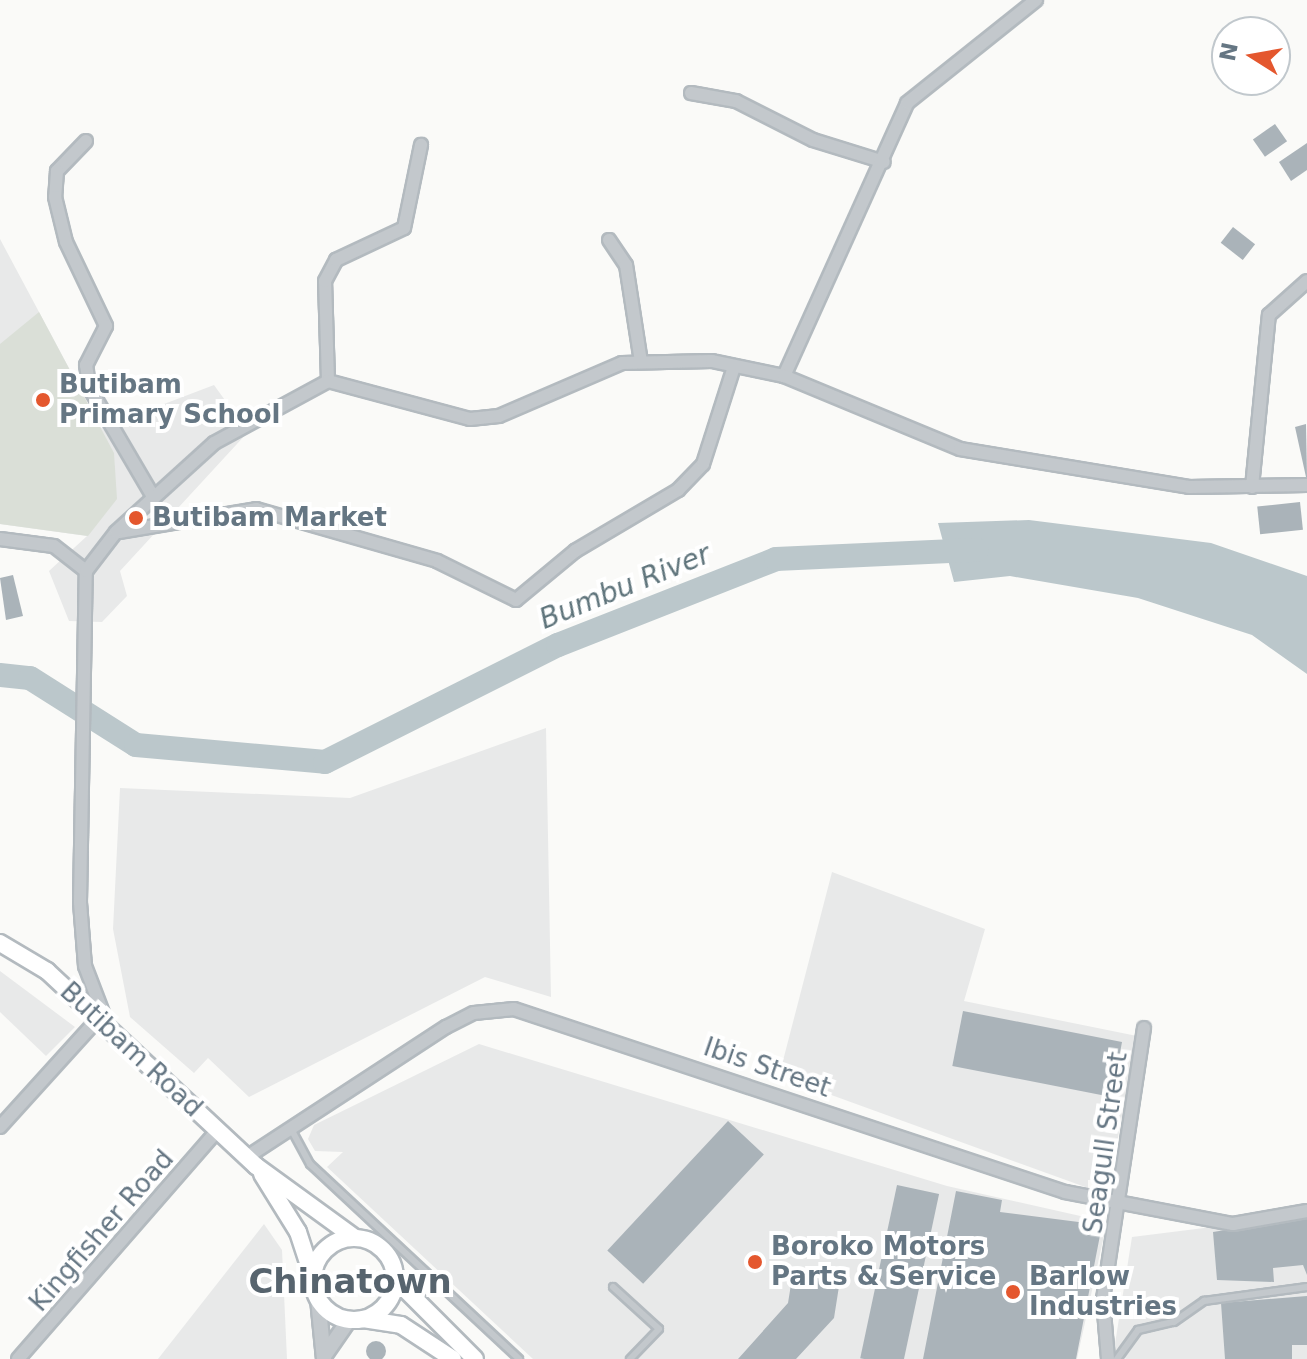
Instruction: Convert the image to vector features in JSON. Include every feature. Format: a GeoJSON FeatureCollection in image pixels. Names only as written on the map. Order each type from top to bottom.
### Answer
{"type":"FeatureCollection","features":[{"type":"Feature","properties":{"kind":"main road","name":"Butibam Road"},"geometry":{"type":"LineString","coordinates":[[0,943],[47,971],[96,1021],[252,1162],[355,1238]]}},
{"type":"Feature","properties":{"kind":"main road","name":"Butibam Road"},"geometry":{"type":"LineString","coordinates":[[252,1162],[298,1232],[313,1280]]}},
{"type":"Feature","properties":{"kind":"main road"},"geometry":{"type":"LineString","coordinates":[[453,1359],[401,1325],[355,1320],[318,1299],[313,1280],[325,1250],[355,1238],[385,1253],[395,1279],[475,1359]]}},
{"type":"Feature","properties":{"kind":"main road"},"geometry":{"type":"LineString","coordinates":[[355,1320],[384,1306],[395,1279]]}},
{"type":"Feature","properties":{"kind":"street"},"geometry":{"type":"LineString","coordinates":[[784,376],[884,162],[907,103],[1036,0]]}},
{"type":"Feature","properties":{"kind":"street"},"geometry":{"type":"LineString","coordinates":[[691,93],[736,101],[813,140],[884,162]]}},
{"type":"Feature","properties":{"kind":"street"},"geometry":{"type":"LineString","coordinates":[[86,141],[57,171],[55,197],[66,242],[106,326],[86,365],[90,389],[154,498]]}},
{"type":"Feature","properties":{"kind":"street"},"geometry":{"type":"LineString","coordinates":[[328,381],[325,281],[336,260],[404,228],[421,145]]}},
{"type":"Feature","properties":{"kind":"street"},"geometry":{"type":"LineString","coordinates":[[609,240],[626,265],[641,362]]}},
{"type":"Feature","properties":{"kind":"street"},"geometry":{"type":"LineString","coordinates":[[1252,487],[1269,315],[1307,281]]}},
{"type":"Feature","properties":{"kind":"street"},"geometry":{"type":"LineString","coordinates":[[118,1041],[93,998],[85,966],[81,779],[86,571],[116,532],[214,443],[328,381],[470,419],[499,416],[641,362],[734,367],[784,376],[960,449],[1189,487],[1307,485]]}},
{"type":"Feature","properties":{"kind":"street"},"geometry":{"type":"LineString","coordinates":[[116,532],[256,509],[437,561],[516,600],[575,551],[678,490],[703,464],[734,367]]}},
{"type":"Feature","properties":{"kind":"street"},"geometry":{"type":"LineString","coordinates":[[0,539],[54,546],[86,571]]}},
{"type":"Feature","properties":{"kind":"street","name":"Ibis Street"},"geometry":{"type":"LineString","coordinates":[[252,1162],[289,1126],[458,1020],[514,1009],[1118,1204],[1233,1224],[1307,1211]]}},
{"type":"Feature","properties":{"kind":"street"},"geometry":{"type":"LineString","coordinates":[[0,1127],[96,1021]]}},
{"type":"Feature","properties":{"kind":"street","name":"Seagull Street"},"geometry":{"type":"LineString","coordinates":[[1108,1359],[1103,1299],[1144,1028]]}},
{"type":"Feature","properties":{"kind":"street","name":"Kingfisher Road"},"geometry":{"type":"LineString","coordinates":[[18,1359],[218,1130]]}},
{"type":"Feature","properties":{"kind":"street"},"geometry":{"type":"LineString","coordinates":[[318,1299],[324,1357]]}},
{"type":"Feature","properties":{"kind":"street"},"geometry":{"type":"LineString","coordinates":[[324,1357],[355,1320]]}},
{"type":"Feature","properties":{"kind":"lane"},"geometry":{"type":"LineString","coordinates":[[289,1126],[310,1164],[519,1359]]}},
{"type":"Feature","properties":{"kind":"lane"},"geometry":{"type":"LineString","coordinates":[[613,1287],[659,1329],[630,1359]]}},
{"type":"Feature","properties":{"kind":"lane"},"geometry":{"type":"LineString","coordinates":[[1117,1359],[1138,1330],[1174,1322],[1204,1301],[1307,1287]]}},
{"type":"Feature","properties":{"kind":"shaded area"},"geometry":{"type":"Polygon","coordinates":[[[0,239],[101,428],[214,385],[248,432],[120,571],[127,596],[102,622],[69,621],[49,571],[87,536],[0,524],[0,239]]]}},
{"type":"Feature","properties":{"kind":"shaded area","name":"Butibam Primary School"},"geometry":{"type":"Polygon","coordinates":[[[39,312],[114,453],[117,499],[88,536],[0,524],[0,344],[39,312]]]}},
{"type":"Feature","properties":{"kind":"shaded area"},"geometry":{"type":"Polygon","coordinates":[[[1029,520],[1211,543],[1307,576],[1307,674],[1252,635],[1138,598],[1010,576],[954,582],[938,523],[1029,520]]]}},
{"type":"Feature","properties":{"kind":"shaded area"},"geometry":{"type":"Polygon","coordinates":[[[546,728],[551,997],[485,977],[249,1097],[208,1058],[194,1073],[130,1017],[113,929],[120,788],[350,798],[546,728]]]}},
{"type":"Feature","properties":{"kind":"shaded area"},"geometry":{"type":"Polygon","coordinates":[[[832,872],[985,929],[964,1001],[1137,1036],[1110,1180],[1088,1180],[1088,1188],[779,1076],[832,872]]]}},
{"type":"Feature","properties":{"kind":"shaded area"},"geometry":{"type":"Polygon","coordinates":[[[0,971],[75,1027],[46,1056],[0,1012],[0,971]]]}},
{"type":"Feature","properties":{"kind":"shaded area"},"geometry":{"type":"Polygon","coordinates":[[[479,1044],[947,1186],[1107,1222],[1077,1359],[533,1359],[327,1167],[343,1152],[315,1151],[308,1139],[314,1125],[479,1044]]]}},
{"type":"Feature","properties":{"kind":"shaded area"},"geometry":{"type":"Polygon","coordinates":[[[1307,1215],[1307,1359],[1126,1359],[1114,1350],[1132,1237],[1307,1215]]]}},
{"type":"Feature","properties":{"kind":"shaded area"},"geometry":{"type":"Polygon","coordinates":[[[264,1224],[282,1250],[287,1359],[158,1359],[264,1224]]]}},
{"type":"Feature","properties":{"kind":"building"},"geometry":{"type":"Polygon","coordinates":[[[1275,124],[1287,141],[1265,157],[1253,139],[1275,124]]]}},
{"type":"Feature","properties":{"kind":"building"},"geometry":{"type":"Polygon","coordinates":[[[1307,143],[1307,170],[1291,181],[1279,162],[1307,143]]]}},
{"type":"Feature","properties":{"kind":"building"},"geometry":{"type":"Polygon","coordinates":[[[1233,227],[1255,244],[1243,260],[1221,243],[1233,227]]]}},
{"type":"Feature","properties":{"kind":"building"},"geometry":{"type":"Polygon","coordinates":[[[1306,424],[1307,477],[1295,427],[1306,424]]]}},
{"type":"Feature","properties":{"kind":"building"},"geometry":{"type":"Polygon","coordinates":[[[1300,502],[1303,530],[1260,534],[1257,506],[1300,502]]]}},
{"type":"Feature","properties":{"kind":"building"},"geometry":{"type":"Polygon","coordinates":[[[13,575],[23,616],[6,620],[0,578],[13,575]]]}},
{"type":"Feature","properties":{"kind":"building"},"geometry":{"type":"Polygon","coordinates":[[[963,1011],[1122,1042],[1111,1097],[952,1066],[963,1011]]]}},
{"type":"Feature","properties":{"kind":"building"},"geometry":{"type":"Polygon","coordinates":[[[728,1121],[764,1154],[643,1284],[607,1250],[728,1121]]]}},
{"type":"Feature","properties":{"kind":"building"},"geometry":{"type":"Polygon","coordinates":[[[897,1185],[939,1194],[904,1359],[860,1358],[897,1185]]]}},
{"type":"Feature","properties":{"kind":"building","name":"Barlow Industries"},"geometry":{"type":"Polygon","coordinates":[[[956,1191],[1002,1200],[1000,1212],[1102,1225],[1076,1359],[923,1359],[956,1191]]]}},
{"type":"Feature","properties":{"kind":"building"},"geometry":{"type":"Polygon","coordinates":[[[1307,1217],[1307,1275],[1303,1265],[1273,1268],[1274,1282],[1217,1280],[1213,1232],[1307,1217]]]}},
{"type":"Feature","properties":{"kind":"building"},"geometry":{"type":"Polygon","coordinates":[[[793,1272],[840,1280],[834,1318],[796,1359],[738,1359],[788,1303],[793,1272]]]}},
{"type":"Feature","properties":{"kind":"building"},"geometry":{"type":"Polygon","coordinates":[[[1307,1296],[1307,1345],[1292,1345],[1292,1359],[1225,1359],[1221,1303],[1307,1296]]]}},
{"type":"Feature","properties":{"kind":"building"},"geometry":{"type":"Polygon","coordinates":[[[376,1341],[383,1344],[386,1351],[383,1358],[376,1361],[369,1358],[366,1351],[369,1344],[376,1341]]]}},
{"type":"Feature","properties":{"kind":"waterway","name":"Bumbu River"},"geometry":{"type":"LineString","coordinates":[[0,675],[30,678],[136,745],[325,762],[558,645],[776,559],[977,550]]}},
{"type":"Feature","properties":{"kind":"place","name":"Butibam Primary School"},"geometry":{"type":"Point","coordinates":[43,400]}},
{"type":"Feature","properties":{"kind":"place","name":"Butibam Market"},"geometry":{"type":"Point","coordinates":[136,518]}},
{"type":"Feature","properties":{"kind":"place","name":"Boroko Motors Parts & Service"},"geometry":{"type":"Point","coordinates":[755,1262]}},
{"type":"Feature","properties":{"kind":"place","name":"Barlow Industries"},"geometry":{"type":"Point","coordinates":[1013,1292]}},
{"type":"Feature","properties":{"kind":"district","name":"Chinatown"},"geometry":{"type":"Point","coordinates":[350,1282]}}]}
